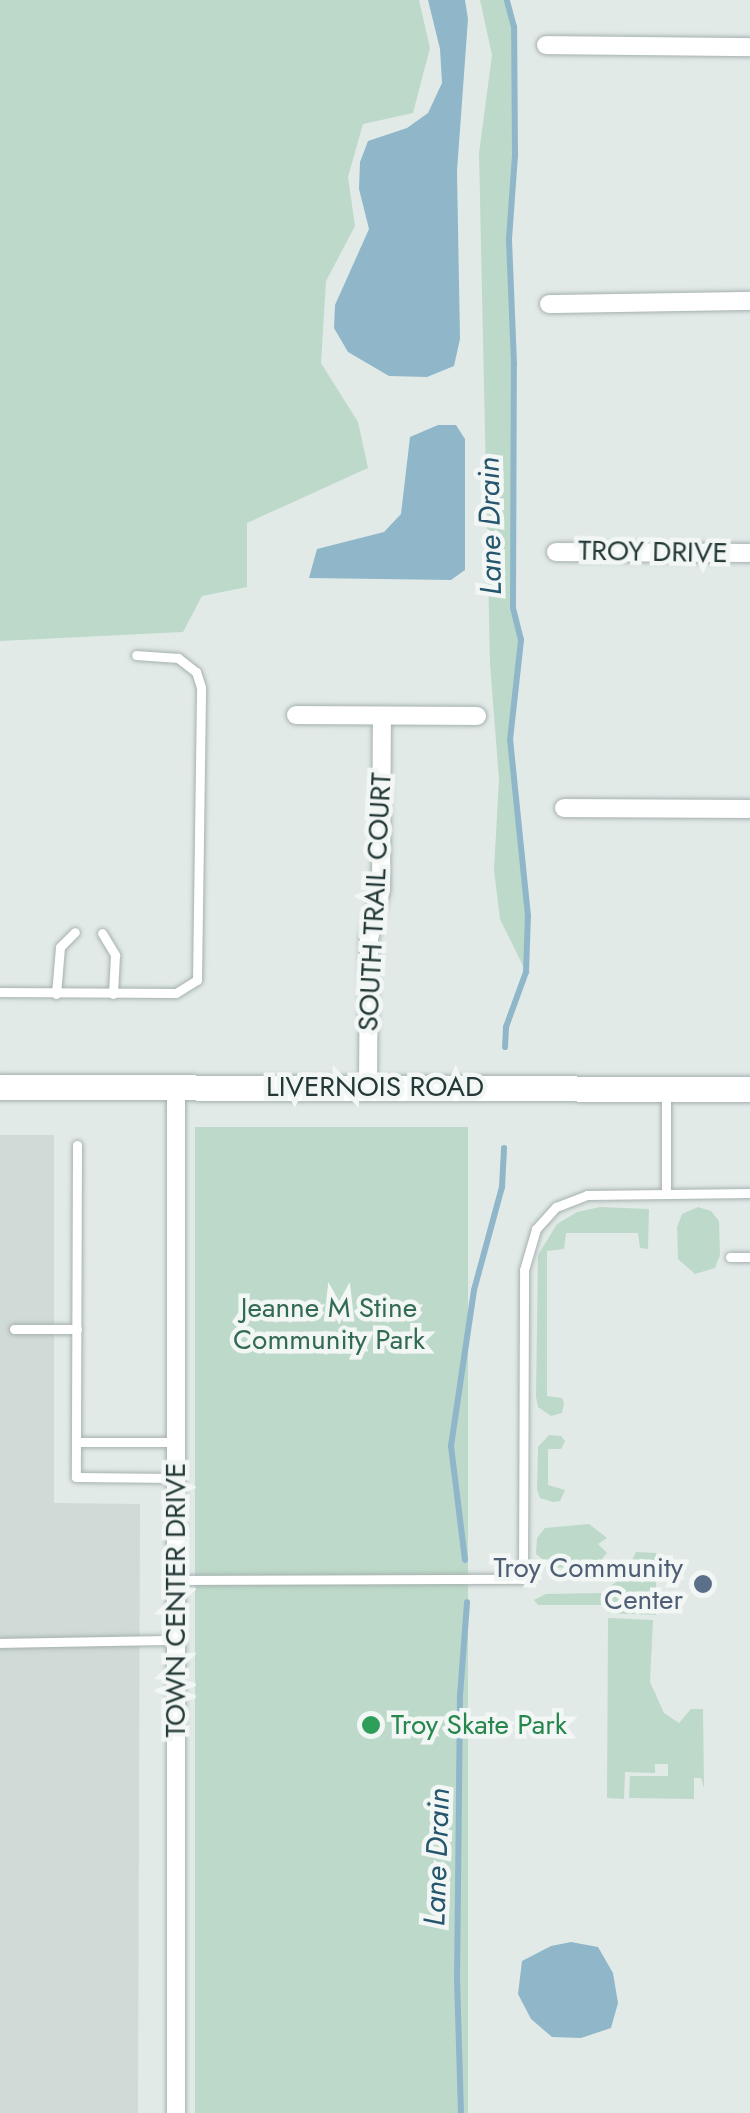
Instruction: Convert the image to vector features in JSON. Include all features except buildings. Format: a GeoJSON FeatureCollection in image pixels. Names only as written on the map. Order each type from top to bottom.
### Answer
{"type":"FeatureCollection","features":[{"type":"Feature","properties":{"kind":"main road","name":"LIVERNOIS ROAD"},"geometry":{"type":"LineString","coordinates":[[0,1086],[750,1089]]}},
{"type":"Feature","properties":{"kind":"street"},"geometry":{"type":"LineString","coordinates":[[546,44],[750,47]]}},
{"type":"Feature","properties":{"kind":"street"},"geometry":{"type":"LineString","coordinates":[[549,304],[750,301]]}},
{"type":"Feature","properties":{"kind":"street","name":"TROY DRIVE"},"geometry":{"type":"LineString","coordinates":[[556,552],[750,553]]}},
{"type":"Feature","properties":{"kind":"street"},"geometry":{"type":"LineString","coordinates":[[296,716],[476,716]]}},
{"type":"Feature","properties":{"kind":"street","name":"SOUTH TRAIL COURT"},"geometry":{"type":"LineString","coordinates":[[368,1087],[368,940],[381,889],[382,717]]}},
{"type":"Feature","properties":{"kind":"street"},"geometry":{"type":"LineString","coordinates":[[564,808],[750,809]]}},
{"type":"Feature","properties":{"kind":"street","name":"TOWN CENTER DRIVE"},"geometry":{"type":"LineString","coordinates":[[176,1086],[176,2113]]}},
{"type":"Feature","properties":{"kind":"lane"},"geometry":{"type":"LineString","coordinates":[[0,992],[184,991],[192,987],[199,972],[200,686],[196,672],[178,658],[136,655]]}},
{"type":"Feature","properties":{"kind":"lane"},"geometry":{"type":"LineString","coordinates":[[56,994],[60,946],[75,932]]}},
{"type":"Feature","properties":{"kind":"lane"},"geometry":{"type":"LineString","coordinates":[[102,934],[115,954],[113,994]]}},
{"type":"Feature","properties":{"kind":"lane"},"geometry":{"type":"LineString","coordinates":[[666,1089],[666,1193]]}},
{"type":"Feature","properties":{"kind":"lane"},"geometry":{"type":"LineString","coordinates":[[76,1145],[76,1477],[176,1478]]}},
{"type":"Feature","properties":{"kind":"lane"},"geometry":{"type":"LineString","coordinates":[[176,1580],[524,1578],[524,1270],[528,1248],[549,1214],[576,1198],[750,1193]]}},
{"type":"Feature","properties":{"kind":"lane"},"geometry":{"type":"LineString","coordinates":[[730,1257],[750,1257]]}},
{"type":"Feature","properties":{"kind":"lane"},"geometry":{"type":"LineString","coordinates":[[14,1329],[77,1330]]}},
{"type":"Feature","properties":{"kind":"lane"},"geometry":{"type":"LineString","coordinates":[[76,1442],[176,1442]]}},
{"type":"Feature","properties":{"kind":"lane"},"geometry":{"type":"LineString","coordinates":[[0,1643],[176,1640]]}},
{"type":"Feature","properties":{"kind":"shaded area"},"geometry":{"type":"Polygon","coordinates":[[[0,1135],[54,1135],[54,1503],[140,1504],[138,2113],[0,2113],[0,1135]]]}},
{"type":"Feature","properties":{"kind":"green space"},"geometry":{"type":"Polygon","coordinates":[[[0,0],[419,0],[430,48],[413,113],[363,124],[348,177],[355,226],[326,281],[321,363],[358,422],[368,468],[247,523],[247,587],[202,596],[183,632],[0,641],[0,0]]]}},
{"type":"Feature","properties":{"kind":"green space"},"geometry":{"type":"Polygon","coordinates":[[[480,0],[507,0],[514,27],[515,156],[509,239],[515,370],[513,608],[522,654],[510,740],[528,916],[526,972],[500,919],[494,870],[499,779],[490,664],[479,153],[492,55],[480,0]]]}},
{"type":"Feature","properties":{"kind":"green space","name":"Jeanne M Stine Community Park"},"geometry":{"type":"Polygon","coordinates":[[[195,1127],[468,1127],[468,2113],[195,2113],[195,1127]]]}},
{"type":"Feature","properties":{"kind":"green space"},"geometry":{"type":"Polygon","coordinates":[[[600,1207],[649,1209],[648,1249],[640,1248],[638,1233],[566,1233],[564,1249],[547,1251],[547,1396],[562,1398],[564,1403],[562,1413],[551,1416],[538,1407],[536,1397],[538,1255],[557,1224],[577,1212],[600,1207]]]}},
{"type":"Feature","properties":{"kind":"green space"},"geometry":{"type":"Polygon","coordinates":[[[698,1207],[711,1211],[719,1221],[720,1255],[715,1268],[695,1274],[678,1259],[677,1227],[682,1214],[698,1207]]]}},
{"type":"Feature","properties":{"kind":"green space"},"geometry":{"type":"Polygon","coordinates":[[[549,1435],[561,1436],[565,1441],[561,1449],[548,1449],[548,1485],[565,1490],[560,1501],[553,1502],[540,1498],[537,1490],[538,1447],[549,1435]]]}},
{"type":"Feature","properties":{"kind":"green space"},"geometry":{"type":"Polygon","coordinates":[[[589,1524],[607,1538],[598,1544],[607,1553],[597,1565],[553,1568],[536,1554],[537,1538],[545,1528],[589,1524]]]}},
{"type":"Feature","properties":{"kind":"green space"},"geometry":{"type":"Polygon","coordinates":[[[636,1552],[656,1553],[656,1615],[608,1613],[607,1589],[625,1575],[636,1552]]]}},
{"type":"Feature","properties":{"kind":"green space"},"geometry":{"type":"Polygon","coordinates":[[[601,1593],[601,1605],[538,1605],[534,1600],[546,1594],[601,1593]]]}},
{"type":"Feature","properties":{"kind":"green space"},"geometry":{"type":"Polygon","coordinates":[[[608,1618],[653,1620],[650,1682],[664,1713],[679,1723],[691,1709],[703,1709],[704,1788],[701,1778],[694,1778],[694,1799],[629,1798],[630,1776],[668,1776],[668,1764],[655,1764],[655,1773],[625,1772],[624,1799],[607,1798],[608,1618]]]}},
{"type":"Feature","properties":{"kind":"water"},"geometry":{"type":"Polygon","coordinates":[[[428,0],[465,0],[468,19],[457,171],[460,339],[454,366],[427,377],[389,376],[348,352],[334,328],[335,305],[369,229],[359,189],[360,162],[368,141],[407,128],[428,113],[442,83],[440,49],[428,0]]]}},
{"type":"Feature","properties":{"kind":"water"},"geometry":{"type":"Polygon","coordinates":[[[438,425],[456,425],[465,439],[465,570],[451,580],[309,578],[317,549],[384,532],[401,514],[410,437],[438,425]]]}},
{"type":"Feature","properties":{"kind":"water"},"geometry":{"type":"Polygon","coordinates":[[[571,1942],[598,1947],[613,1973],[618,2003],[611,2028],[581,2038],[552,2037],[531,2019],[518,1994],[522,1961],[551,1946],[571,1942]]]}},
{"type":"Feature","properties":{"kind":"waterway","name":"Lane Drain"},"geometry":{"type":"LineString","coordinates":[[505,1047],[506,1027],[526,972],[528,916],[510,740],[521,640],[513,608],[514,364],[509,239],[515,156],[514,27],[507,0]]}},
{"type":"Feature","properties":{"kind":"waterway","name":"Lane Drain"},"geometry":{"type":"LineString","coordinates":[[465,1560],[451,1446],[474,1290],[502,1187],[504,1148]]}},
{"type":"Feature","properties":{"kind":"waterway","name":"Lane Drain"},"geometry":{"type":"LineString","coordinates":[[461,2113],[457,1982],[460,1696],[467,1602]]}},
{"type":"Feature","properties":{"kind":"place","name":"Troy Community Center"},"geometry":{"type":"Point","coordinates":[703,1584]}},
{"type":"Feature","properties":{"kind":"place","name":"Troy Skate Park"},"geometry":{"type":"Point","coordinates":[371,1725]}}]}
